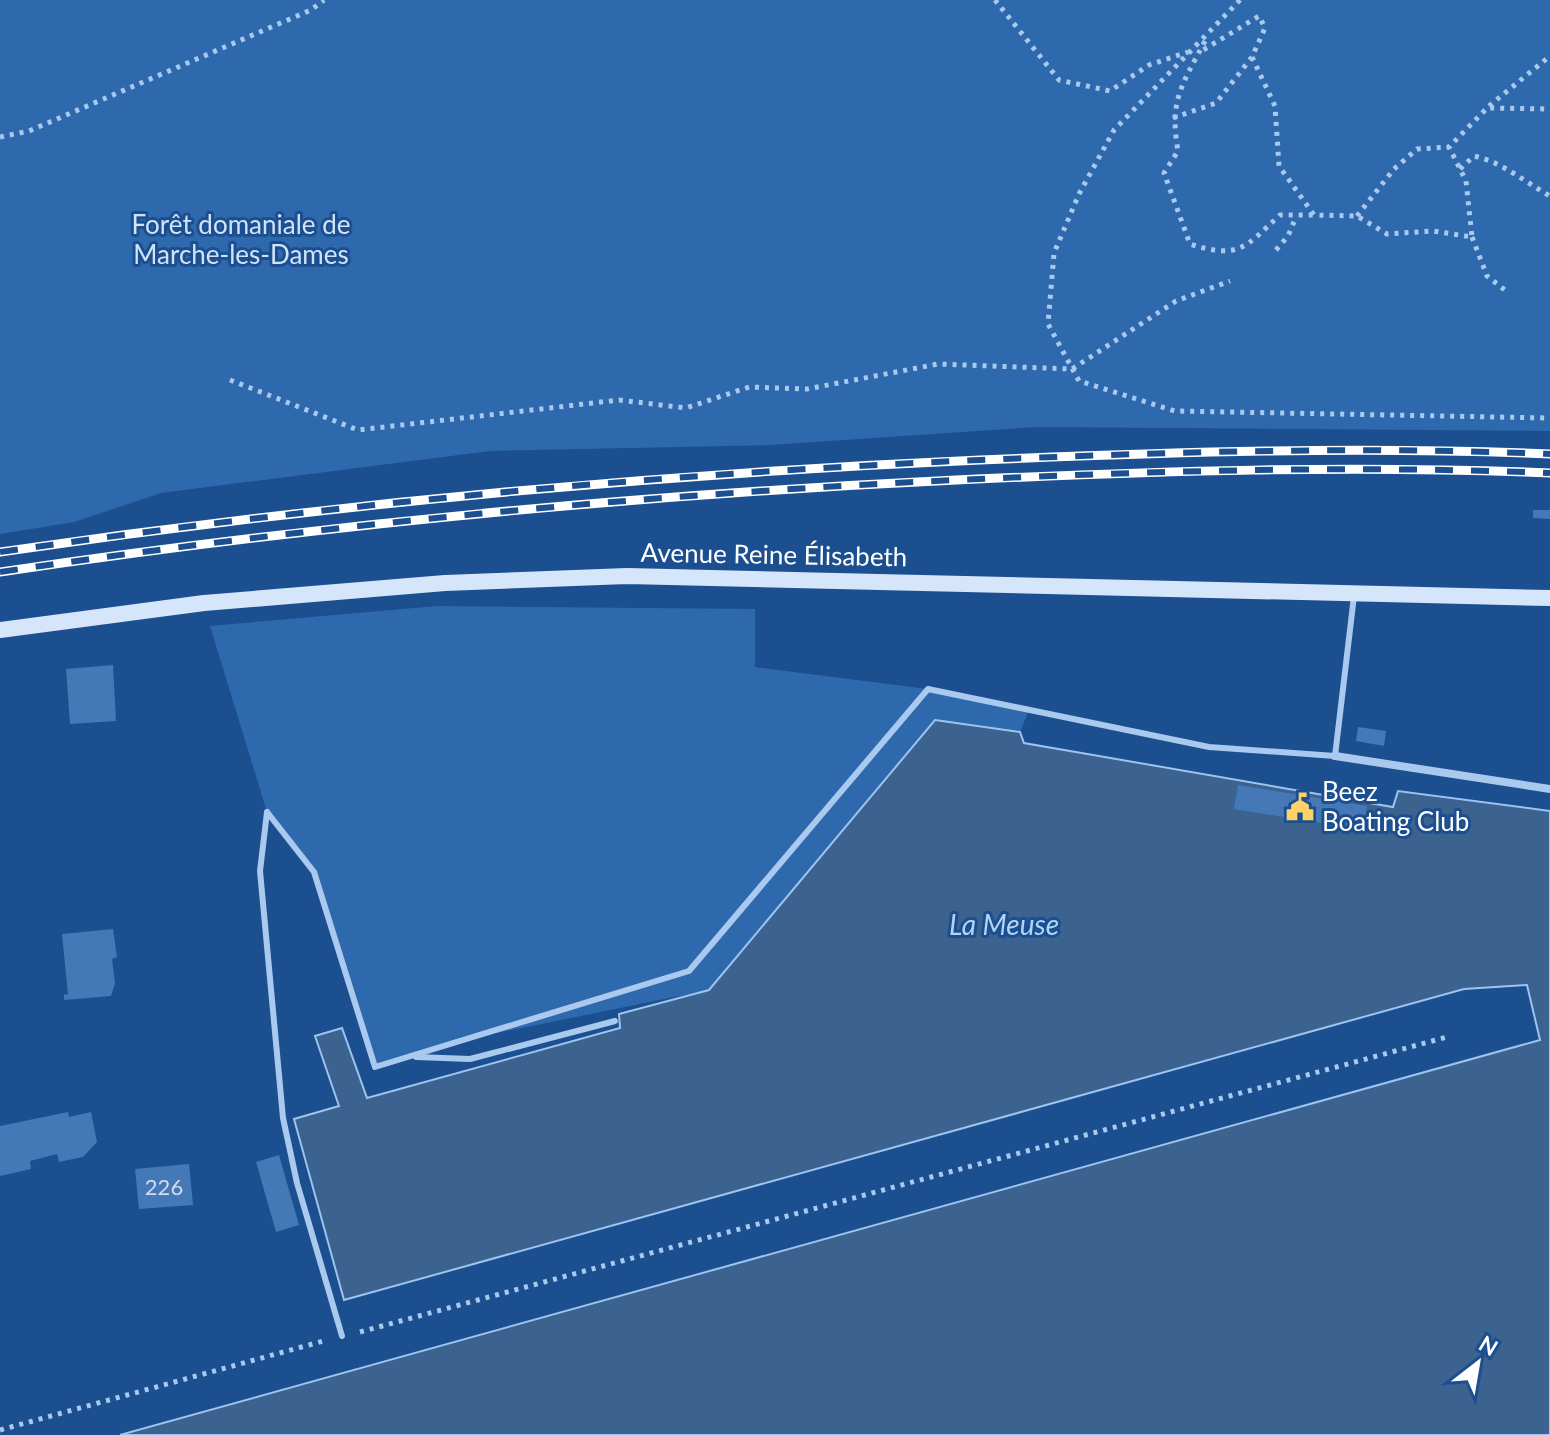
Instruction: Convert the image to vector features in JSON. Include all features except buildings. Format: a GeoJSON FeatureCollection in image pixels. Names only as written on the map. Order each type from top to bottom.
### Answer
{"type":"FeatureCollection","features":[{"type":"Feature","properties":{"kind":"main road","name":"Avenue Reine Élisabeth"},"geometry":{"type":"LineString","coordinates":[[0,630],[219,601],[445,583],[627,576],[1550,598]]}},
{"type":"Feature","properties":{"kind":"street"},"geometry":{"type":"LineString","coordinates":[[1335,756],[1550,789]]}},
{"type":"Feature","properties":{"kind":"lane"},"geometry":{"type":"LineString","coordinates":[[342,1336],[297,1183],[283,1118],[260,871],[267,812],[314,872],[375,1067],[689,971],[928,689],[1209,747],[1335,756],[1354,594]]}},
{"type":"Feature","properties":{"kind":"lane"},"geometry":{"type":"LineString","coordinates":[[408,1057],[470,1059],[615,1021]]}},
{"type":"Feature","properties":{"kind":"path"},"geometry":{"type":"LineString","coordinates":[[0,137],[29,131],[311,10],[324,0]]}},
{"type":"Feature","properties":{"kind":"path"},"geometry":{"type":"LineString","coordinates":[[995,0],[1059,80],[1110,91],[1149,65],[1196,51],[1259,16],[1265,28],[1252,57],[1216,103],[1173,119]]}},
{"type":"Feature","properties":{"kind":"path"},"geometry":{"type":"LineString","coordinates":[[1240,0],[1196,51],[1114,130],[1079,194],[1054,253],[1048,324],[1079,381],[1175,411],[1550,418]]}},
{"type":"Feature","properties":{"kind":"path"},"geometry":{"type":"LineString","coordinates":[[1196,51],[1173,119],[1178,151],[1164,173],[1190,244],[1215,252],[1242,249],[1280,215],[1357,216],[1387,234],[1433,231],[1472,237]]}},
{"type":"Feature","properties":{"kind":"path"},"geometry":{"type":"LineString","coordinates":[[1357,216],[1394,169],[1417,149],[1449,147],[1487,108],[1550,56]]}},
{"type":"Feature","properties":{"kind":"path"},"geometry":{"type":"LineString","coordinates":[[1252,57],[1275,106],[1279,166],[1314,215]]}},
{"type":"Feature","properties":{"kind":"path"},"geometry":{"type":"LineString","coordinates":[[1487,108],[1550,109]]}},
{"type":"Feature","properties":{"kind":"path"},"geometry":{"type":"LineString","coordinates":[[1449,147],[1466,181],[1472,237],[1487,276],[1505,290]]}},
{"type":"Feature","properties":{"kind":"path"},"geometry":{"type":"LineString","coordinates":[[1460,169],[1474,156],[1494,160],[1516,177],[1550,196]]}},
{"type":"Feature","properties":{"kind":"path"},"geometry":{"type":"LineString","coordinates":[[1276,250],[1288,236],[1296,217]]}},
{"type":"Feature","properties":{"kind":"path"},"geometry":{"type":"LineString","coordinates":[[230,380],[358,430],[619,400],[686,408],[749,387],[807,389],[938,364],[1072,369],[1176,301],[1230,281]]}},
{"type":"Feature","properties":{"kind":"path"},"geometry":{"type":"LineString","coordinates":[[0,1430],[1447,1037]]}},
{"type":"Feature","properties":{"kind":"green space","name":"Forêt domaniale de Marche-les-Dames"},"geometry":{"type":"Polygon","coordinates":[[[0,0],[1550,0],[1550,431],[1035,427],[770,445],[490,451],[161,493],[74,522],[0,534],[0,0]]]}},
{"type":"Feature","properties":{"kind":"green space"},"geometry":{"type":"Polygon","coordinates":[[[437,606],[755,609],[755,667],[928,689],[1029,710],[1020,732],[935,720],[709,990],[477,1037],[375,1067],[314,872],[267,812],[210,626],[437,606]]]}},
{"type":"Feature","properties":{"kind":"water","name":"La Meuse"},"geometry":{"type":"Polygon","coordinates":[[[935,720],[1020,732],[1024,743],[1393,807],[1398,791],[1550,811],[1550,1435],[120,1435],[1540,1040],[1527,985],[1464,989],[344,1300],[294,1119],[339,1106],[315,1036],[342,1028],[367,1098],[620,1028],[619,1014],[709,990],[935,720]]]}},
{"type":"Feature","properties":{"kind":"railway"},"geometry":{"type":"LineString","coordinates":[[0,552],[366,506],[611,483],[857,466],[1194,452],[1408,450],[1550,454]]}},
{"type":"Feature","properties":{"kind":"railway"},"geometry":{"type":"LineString","coordinates":[[0,572],[357,526],[596,503],[836,486],[1253,470],[1402,469],[1550,473]]}},
{"type":"Feature","properties":{"kind":"place","name":"Beez Boating Club"},"geometry":{"type":"Point","coordinates":[1300,807]}}]}
